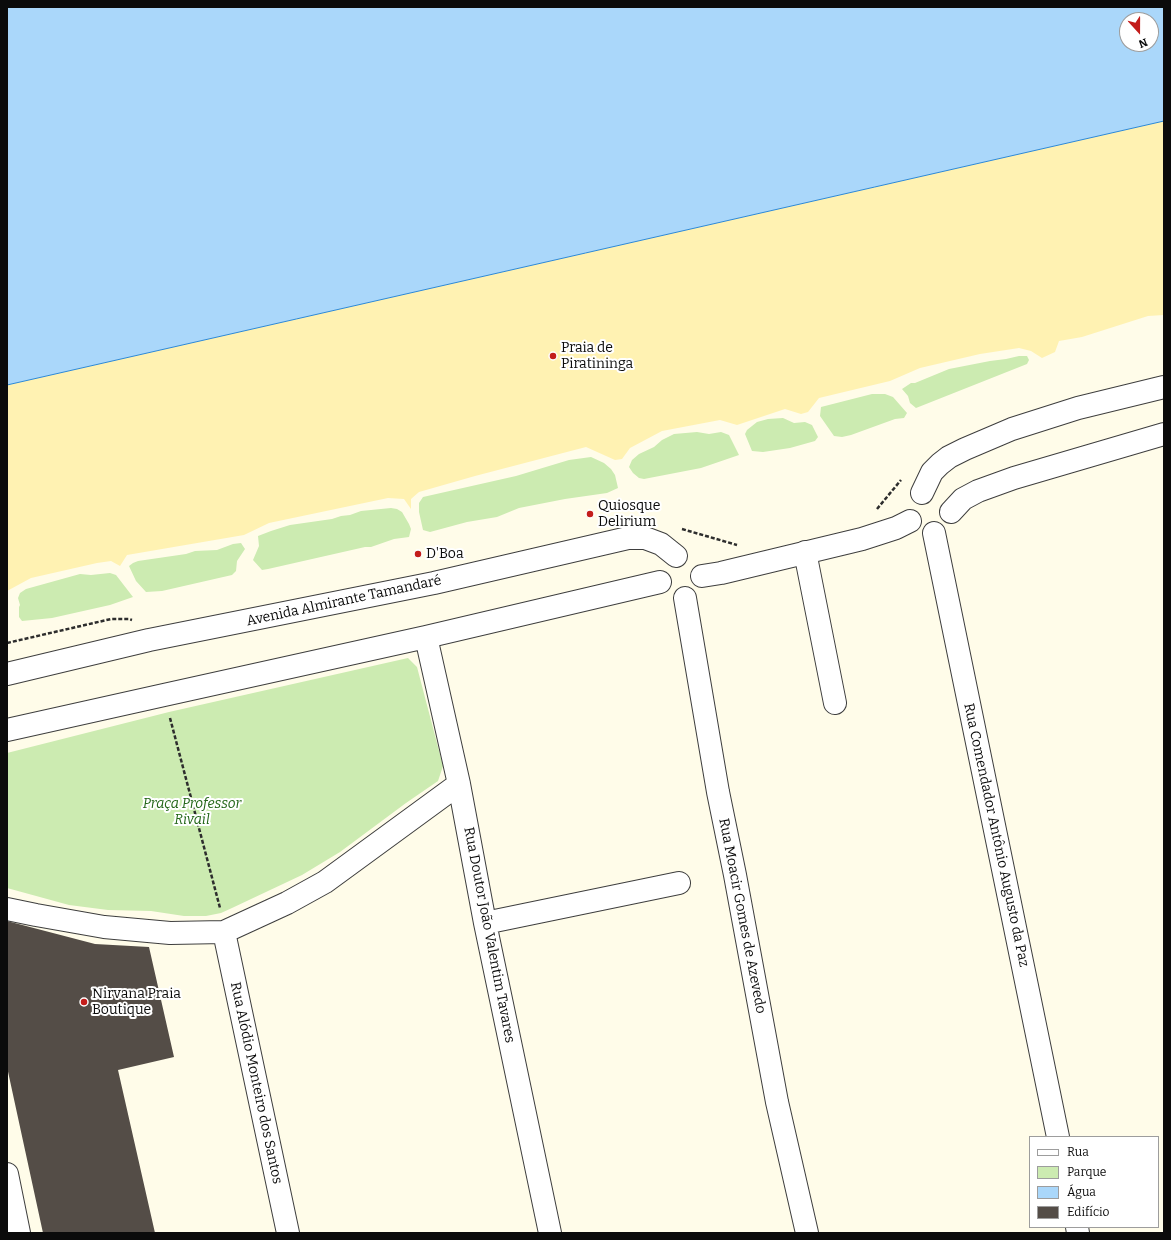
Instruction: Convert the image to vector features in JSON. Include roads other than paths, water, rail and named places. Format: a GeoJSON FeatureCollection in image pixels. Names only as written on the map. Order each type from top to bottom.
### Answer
{"type":"FeatureCollection","features":[{"type":"Feature","properties":{"kind":"street"},"geometry":{"type":"LineString","coordinates":[[922,493],[932,472],[949,457],[965,449],[1012,429],[1078,408],[1164,387]]}},
{"type":"Feature","properties":{"kind":"street"},"geometry":{"type":"LineString","coordinates":[[951,512],[963,499],[978,491],[1063,462],[1164,434]]}},
{"type":"Feature","properties":{"kind":"street"},"geometry":{"type":"LineString","coordinates":[[928,491],[936,492],[942,495],[947,500],[951,512],[950,520],[946,526],[941,531],[934,533],[922,532],[917,529],[910,521],[908,513],[909,506],[912,501],[922,493],[928,491]]}},
{"type":"Feature","properties":{"kind":"street"},"geometry":{"type":"LineString","coordinates":[[702,576],[721,574],[862,538],[896,528],[910,521]]}},
{"type":"Feature","properties":{"kind":"street","name":"Rua Comendador Antônio Augusto da Paz"},"geometry":{"type":"LineString","coordinates":[[934,533],[1058,1136]]}},
{"type":"Feature","properties":{"kind":"street","name":"Avenida Almirante Tamandaré"},"geometry":{"type":"LineString","coordinates":[[7,674],[149,640],[434,583],[628,538],[645,538],[661,544],[676,556]]}},
{"type":"Feature","properties":{"kind":"street"},"geometry":{"type":"LineString","coordinates":[[805,552],[835,703]]}},
{"type":"Feature","properties":{"kind":"street"},"geometry":{"type":"LineString","coordinates":[[676,556],[682,556],[694,560],[698,564],[702,576],[699,588],[691,596],[685,598],[672,596],[666,593],[660,582],[661,569],[670,558],[676,556]]}},
{"type":"Feature","properties":{"kind":"street"},"geometry":{"type":"LineString","coordinates":[[7,730],[426,637],[660,582]]}},
{"type":"Feature","properties":{"kind":"street","name":"Rua Moacir Gomes de Azevedo"},"geometry":{"type":"LineString","coordinates":[[685,598],[718,792],[737,883],[777,1102],[806,1233]]}},
{"type":"Feature","properties":{"kind":"street","name":"Rua Doutor João Valentim Tavares"},"geometry":{"type":"LineString","coordinates":[[426,637],[459,784],[485,923],[550,1233]]}},
{"type":"Feature","properties":{"kind":"street"},"geometry":{"type":"LineString","coordinates":[[7,908],[36,915],[104,927],[170,933],[224,932],[287,904],[325,882],[459,784]]}},
{"type":"Feature","properties":{"kind":"street"},"geometry":{"type":"LineString","coordinates":[[485,923],[679,884]]}},
{"type":"Feature","properties":{"kind":"street","name":"Rua Alódio Monteiro dos Santos"},"geometry":{"type":"LineString","coordinates":[[224,932],[288,1233]]}},
{"type":"Feature","properties":{"kind":"street"},"geometry":{"type":"LineString","coordinates":[[7,1174],[19,1233]]}},
{"type":"Feature","properties":{"kind":"water"},"geometry":{"type":"Polygon","coordinates":[[[7,7],[1164,7],[1164,121],[7,385],[7,7]]]}},
{"type":"Feature","properties":{"kind":"place","name":"Praia de Piratininga"},"geometry":{"type":"Point","coordinates":[553,356]}},
{"type":"Feature","properties":{"kind":"place","name":"Quiosque Delirium"},"geometry":{"type":"Point","coordinates":[590,514]}},
{"type":"Feature","properties":{"kind":"place","name":"D'Boa"},"geometry":{"type":"Point","coordinates":[418,554]}},
{"type":"Feature","properties":{"kind":"place","name":"Nirvana Praia Boutique"},"geometry":{"type":"Point","coordinates":[84,1002]}},
{"type":"Feature","properties":{"kind":"park label","name":"Praça Professor Rivail"},"geometry":{"type":"Point","coordinates":[192,812]}}]}
